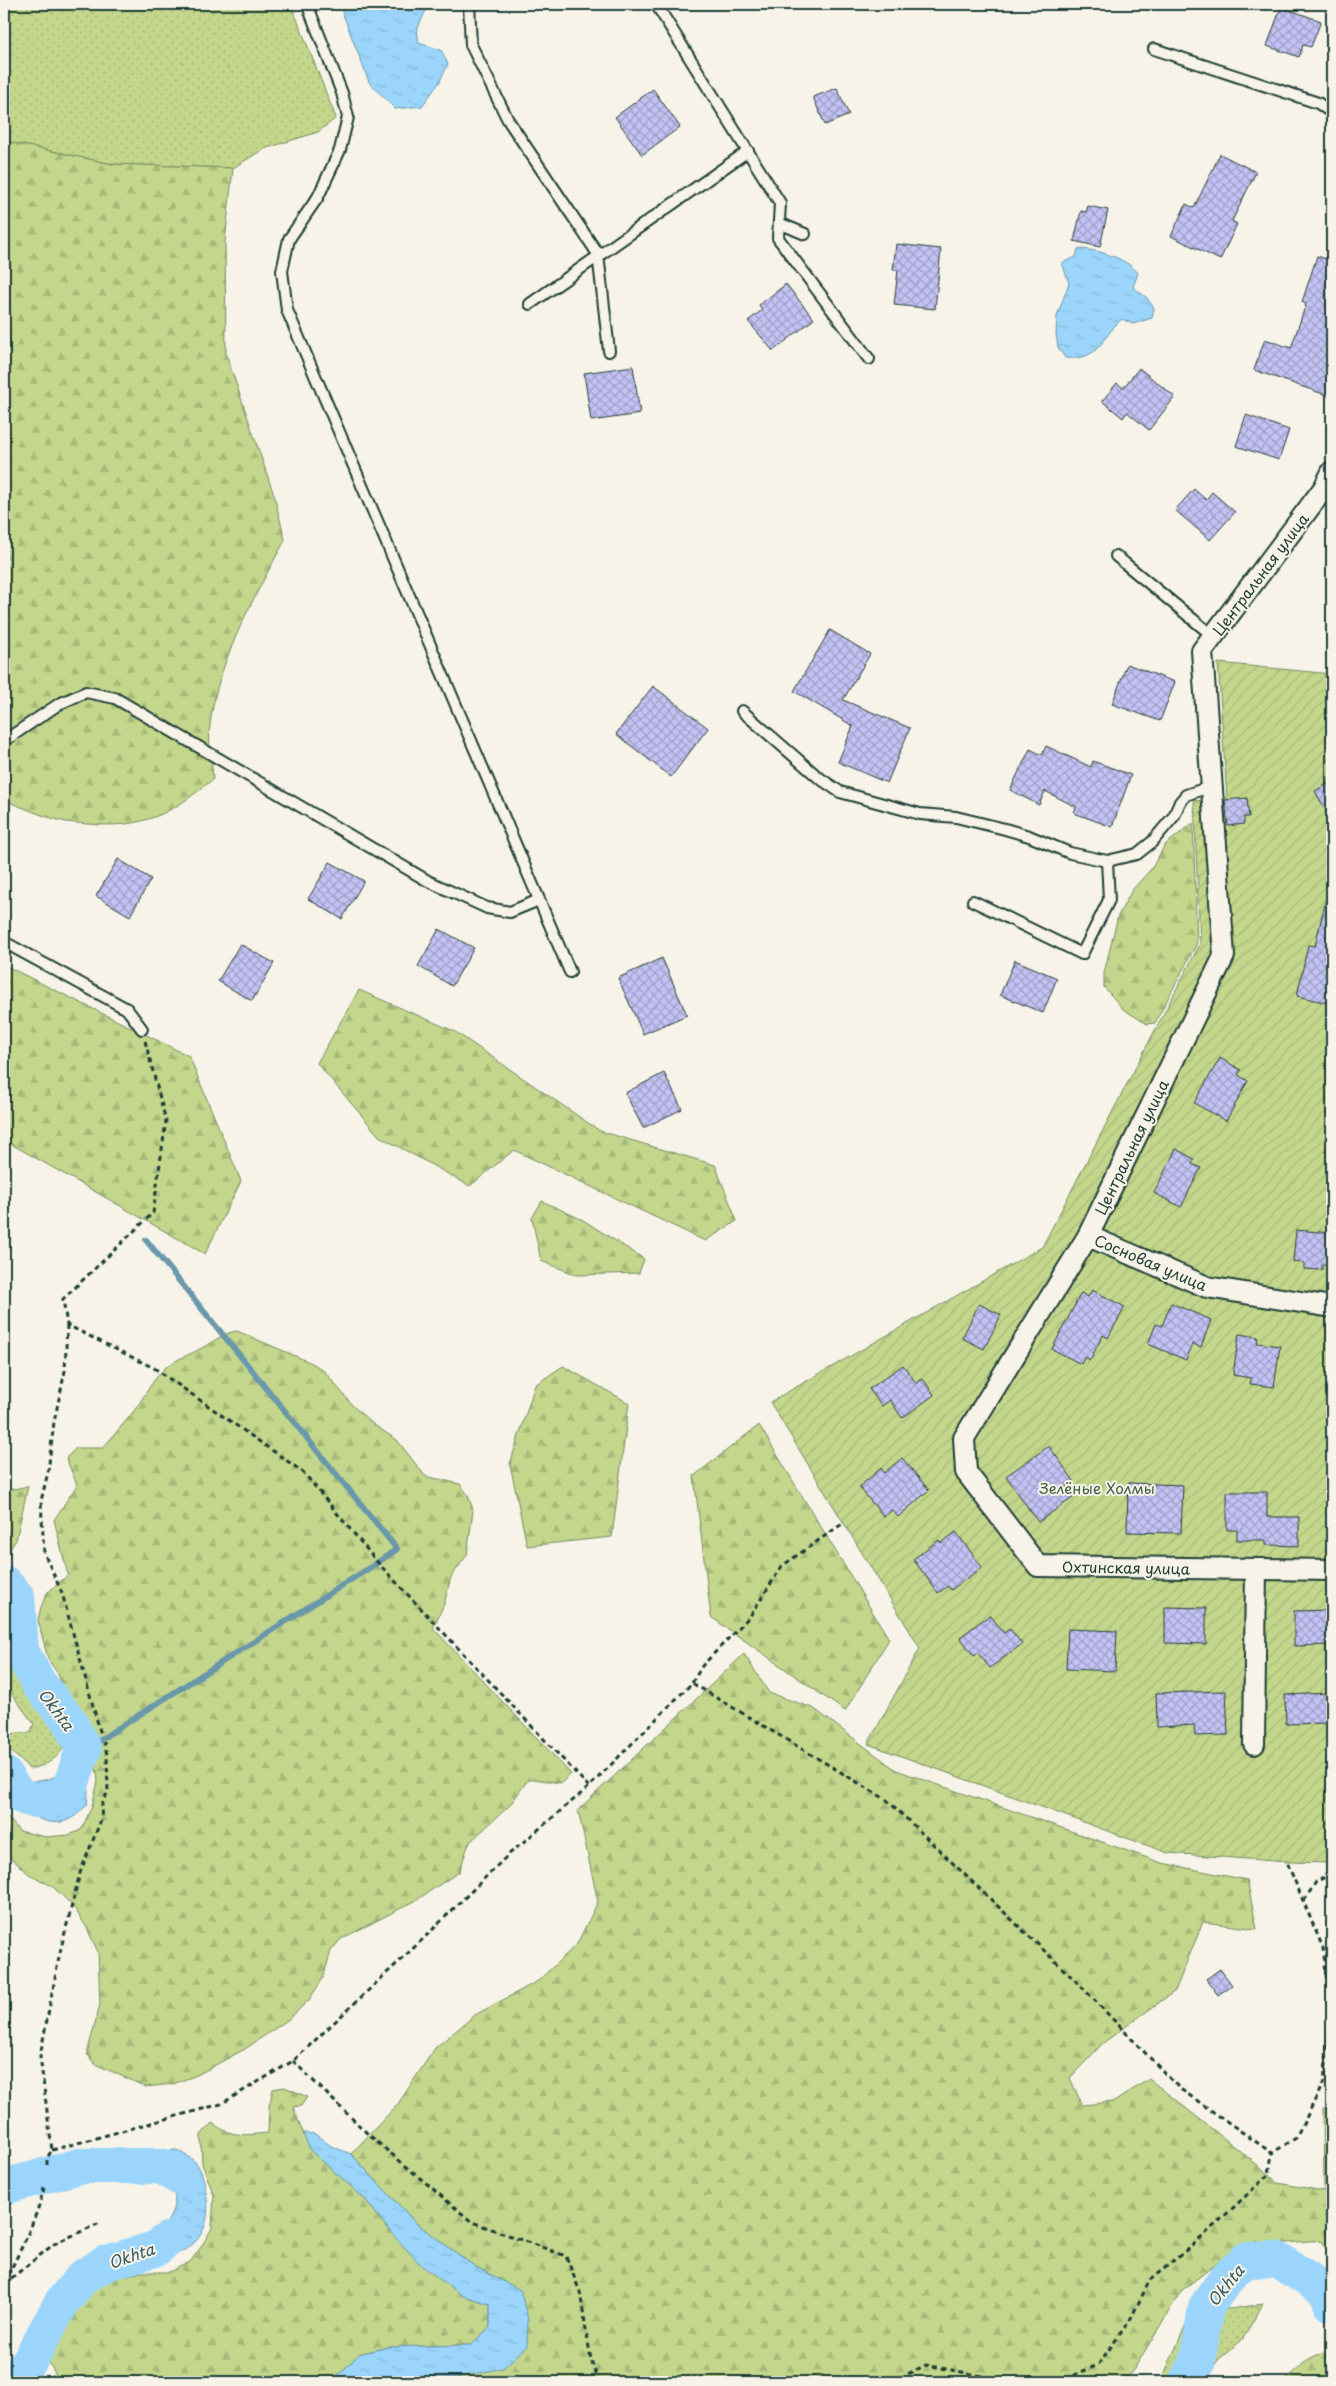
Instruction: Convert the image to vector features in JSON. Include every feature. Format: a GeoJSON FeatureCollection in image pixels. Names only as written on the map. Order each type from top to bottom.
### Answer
{"type":"FeatureCollection","features":[{"type":"Feature","properties":{"kind":"street","name":"Центральная улица"},"geometry":{"type":"LineString","coordinates":[[966,1472],[964,1438],[1088,1236],[1224,956],[1212,793],[1208,643],[1324,488],[1332,472]]}},
{"type":"Feature","properties":{"kind":"street","name":"Сосновая улица"},"geometry":{"type":"LineString","coordinates":[[1088,1236],[1207,1287],[1332,1306]]}},
{"type":"Feature","properties":{"kind":"street","name":"Охтинская улица"},"geometry":{"type":"LineString","coordinates":[[966,1472],[1038,1566],[1332,1570]]}},
{"type":"Feature","properties":{"kind":"street"},"geometry":{"type":"LineString","coordinates":[[1254,1744],[1256,1569]]}},
{"type":"Feature","properties":{"kind":"lane"},"geometry":{"type":"LineString","coordinates":[[307,4],[342,92],[348,117],[340,150],[318,197],[288,239],[282,271],[287,310],[570,972]]}},
{"type":"Feature","properties":{"kind":"lane"},"geometry":{"type":"LineString","coordinates":[[469,4],[471,44],[508,120],[598,254],[609,351]]}},
{"type":"Feature","properties":{"kind":"lane"},"geometry":{"type":"LineString","coordinates":[[656,4],[780,203],[778,238],[868,359]]}},
{"type":"Feature","properties":{"kind":"lane"},"geometry":{"type":"LineString","coordinates":[[1154,49],[1318,103],[1332,113]]}},
{"type":"Feature","properties":{"kind":"lane"},"geometry":{"type":"LineString","coordinates":[[530,304],[598,254],[748,151]]}},
{"type":"Feature","properties":{"kind":"lane"},"geometry":{"type":"LineString","coordinates":[[779,223],[805,234]]}},
{"type":"Feature","properties":{"kind":"lane"},"geometry":{"type":"LineString","coordinates":[[1116,556],[1208,643]]}},
{"type":"Feature","properties":{"kind":"lane"},"geometry":{"type":"LineString","coordinates":[[4,741],[58,704],[86,692],[115,698],[428,881],[487,908],[510,912],[539,900]]}},
{"type":"Feature","properties":{"kind":"lane"},"geometry":{"type":"LineString","coordinates":[[742,711],[818,777],[840,792],[920,814],[956,817],[1005,829],[1029,836],[1070,853],[1107,861],[1137,854],[1152,842],[1174,816],[1180,802],[1186,795],[1212,793]]}},
{"type":"Feature","properties":{"kind":"lane"},"geometry":{"type":"LineString","coordinates":[[973,901],[1082,954],[1108,900],[1107,861]]}},
{"type":"Feature","properties":{"kind":"lane"},"geometry":{"type":"LineString","coordinates":[[4,942],[127,1009],[142,1029]]}},
{"type":"Feature","properties":{"kind":"path"},"geometry":{"type":"LineString","coordinates":[[101,1735],[62,1593],[44,1553],[40,1501],[48,1472],[54,1422],[65,1371],[67,1325],[63,1299],[153,1213],[166,1121],[142,1029]]}},
{"type":"Feature","properties":{"kind":"path"},"geometry":{"type":"LineString","coordinates":[[67,1325],[154,1368],[304,1472],[379,1564],[589,1787]]}},
{"type":"Feature","properties":{"kind":"path"},"geometry":{"type":"LineString","coordinates":[[52,2150],[221,2104],[293,2061],[508,1856],[589,1787],[692,1683],[702,1666],[750,1616],[782,1566],[842,1524]]}},
{"type":"Feature","properties":{"kind":"path"},"geometry":{"type":"LineString","coordinates":[[692,1683],[887,1800],[1078,1983],[1179,2088],[1272,2153]]}},
{"type":"Feature","properties":{"kind":"path"},"geometry":{"type":"LineString","coordinates":[[47,2165],[47,2158],[52,2150],[40,2056],[60,1952],[80,1873],[101,1820],[102,1804],[108,1792],[107,1755],[104,1742]]}},
{"type":"Feature","properties":{"kind":"path"},"geometry":{"type":"LineString","coordinates":[[1057,2382],[1098,2365],[1130,2320],[1150,2280],[1200,2239],[1269,2174],[1272,2153],[1296,2138],[1324,2082],[1331,2012],[1323,1948],[1286,1860]]}},
{"type":"Feature","properties":{"kind":"path"},"geometry":{"type":"LineString","coordinates":[[1304,1902],[1316,1882],[1332,1873]]}},
{"type":"Feature","properties":{"kind":"path"},"geometry":{"type":"LineString","coordinates":[[293,2061],[369,2135],[472,2222],[566,2256],[580,2292],[591,2360],[599,2382]]}},
{"type":"Feature","properties":{"kind":"path"},"geometry":{"type":"LineString","coordinates":[[4,2284],[42,2199],[45,2184]]}},
{"type":"Feature","properties":{"kind":"path"},"geometry":{"type":"LineString","coordinates":[[4,2284],[54,2244],[100,2223]]}},
{"type":"Feature","properties":{"kind":"path"},"geometry":{"type":"LineString","coordinates":[[892,2382],[926,2365],[1012,2382]]}},
{"type":"Feature","properties":{"kind":"green space"},"geometry":{"type":"Polygon","coordinates":[[[4,4],[291,4],[336,118],[318,132],[264,149],[233,168],[112,164],[4,141],[4,4]]]}},
{"type":"Feature","properties":{"kind":"green space"},"geometry":{"type":"Polygon","coordinates":[[[4,141],[112,164],[233,168],[225,242],[226,354],[274,495],[285,540],[250,606],[220,677],[210,725],[213,779],[184,802],[170,810],[141,821],[108,825],[65,822],[4,800],[4,141]]]}},
{"type":"Feature","properties":{"kind":"green space","name":"Зелёные Холмы"},"geometry":{"type":"Polygon","coordinates":[[[1218,663],[1332,674],[1332,1863],[1287,1862],[1168,1853],[868,1744],[920,1648],[770,1402],[1042,1247],[1200,944],[1194,801],[1227,798],[1218,663]]]}},
{"type":"Feature","properties":{"kind":"green space"},"geometry":{"type":"Polygon","coordinates":[[[1193,823],[1197,943],[1155,1023],[1147,1024],[1123,1009],[1104,987],[1104,973],[1118,916],[1132,890],[1152,868],[1165,845],[1193,823]]]}},
{"type":"Feature","properties":{"kind":"green space"},"geometry":{"type":"Polygon","coordinates":[[[4,965],[189,1056],[241,1181],[205,1254],[4,1140],[4,965]]]}},
{"type":"Feature","properties":{"kind":"green space"},"geometry":{"type":"Polygon","coordinates":[[[359,990],[454,1031],[600,1131],[715,1165],[737,1221],[705,1241],[514,1150],[470,1186],[379,1136],[317,1063],[359,990]]]}},
{"type":"Feature","properties":{"kind":"green space"},"geometry":{"type":"Polygon","coordinates":[[[542,1201],[583,1220],[644,1259],[639,1273],[577,1275],[541,1261],[532,1218],[542,1201]]]}},
{"type":"Feature","properties":{"kind":"green space"},"geometry":{"type":"Polygon","coordinates":[[[237,1331],[314,1364],[325,1372],[353,1406],[374,1425],[397,1440],[425,1476],[460,1484],[468,1495],[473,1510],[467,1555],[451,1577],[444,1604],[433,1628],[571,1774],[561,1783],[534,1779],[527,1781],[510,1805],[469,1843],[459,1872],[415,1901],[341,1939],[331,1951],[323,1978],[309,2000],[289,2019],[245,2049],[197,2075],[173,2084],[146,2087],[95,2064],[87,2054],[100,2004],[98,1952],[87,1928],[73,1906],[52,1886],[29,1874],[4,1852],[4,1812],[19,1831],[46,1837],[69,1835],[81,1830],[92,1806],[98,1781],[92,1742],[70,1709],[58,1674],[48,1659],[38,1620],[47,1593],[68,1575],[54,1520],[77,1485],[66,1458],[76,1448],[103,1448],[135,1410],[156,1378],[166,1367],[222,1336],[237,1331]]]}},
{"type":"Feature","properties":{"kind":"green space"},"geometry":{"type":"Polygon","coordinates":[[[563,1366],[629,1403],[612,1537],[527,1546],[510,1464],[535,1385],[563,1366]]]}},
{"type":"Feature","properties":{"kind":"green space"},"geometry":{"type":"Polygon","coordinates":[[[759,1425],[889,1639],[845,1711],[711,1617],[694,1476],[759,1425]]]}},
{"type":"Feature","properties":{"kind":"green space"},"geometry":{"type":"Polygon","coordinates":[[[28,1486],[16,1540],[4,1558],[4,1491],[28,1486]]]}},
{"type":"Feature","properties":{"kind":"green space"},"geometry":{"type":"Polygon","coordinates":[[[744,1654],[769,1693],[813,1708],[896,1770],[1162,1863],[1247,1880],[1257,1929],[1203,1922],[1175,1991],[1103,2043],[1070,2078],[1082,2105],[1114,2102],[1149,2079],[1269,2174],[1277,2183],[1324,2191],[1323,2109],[1332,2110],[1332,2257],[1321,2240],[1238,2247],[1181,2291],[1134,2369],[1123,2382],[390,2382],[416,2377],[450,2379],[520,2290],[474,2266],[416,2223],[351,2154],[398,2104],[435,2048],[475,2015],[538,1981],[577,1944],[598,1902],[578,1810],[744,1654]]]}},
{"type":"Feature","properties":{"kind":"green space"},"geometry":{"type":"Polygon","coordinates":[[[4,1656],[46,1711],[59,1736],[63,1749],[48,1763],[40,1766],[29,1769],[10,1750],[5,1741],[4,1735],[30,1733],[34,1724],[4,1684],[4,1656]]]}},
{"type":"Feature","properties":{"kind":"green space"},"geometry":{"type":"Polygon","coordinates":[[[285,2087],[307,2097],[301,2106],[293,2107],[310,2150],[365,2199],[392,2234],[463,2296],[490,2304],[490,2327],[471,2345],[389,2347],[359,2354],[332,2382],[59,2382],[47,2358],[57,2321],[91,2290],[109,2279],[142,2272],[169,2272],[190,2262],[212,2228],[214,2195],[202,2164],[201,2135],[212,2123],[219,2128],[233,2133],[245,2135],[268,2133],[269,2107],[273,2089],[285,2087]]]}},
{"type":"Feature","properties":{"kind":"green space"},"geometry":{"type":"Polygon","coordinates":[[[1263,2304],[1242,2340],[1218,2360],[1203,2382],[1157,2382],[1162,2379],[1192,2311],[1206,2307],[1230,2309],[1263,2304]]]}},
{"type":"Feature","properties":{"kind":"green space"},"geometry":{"type":"Polygon","coordinates":[[[1332,2349],[1332,2382],[1284,2382],[1307,2360],[1332,2349]]]}},
{"type":"Feature","properties":{"kind":"water"},"geometry":{"type":"Polygon","coordinates":[[[339,4],[429,4],[417,29],[419,43],[441,50],[448,64],[439,83],[422,106],[395,109],[369,82],[339,4]]]}},
{"type":"Feature","properties":{"kind":"water"},"geometry":{"type":"Polygon","coordinates":[[[1078,249],[1111,255],[1127,263],[1138,273],[1133,287],[1146,297],[1154,308],[1152,318],[1133,324],[1122,319],[1099,347],[1086,356],[1065,358],[1058,347],[1056,334],[1057,316],[1069,283],[1062,263],[1076,257],[1078,249]]]}},
{"type":"Feature","properties":{"kind":"water"},"geometry":{"type":"Polygon","coordinates":[[[79,1737],[85,1753],[88,1771],[87,1805],[65,1821],[55,1823],[44,1821],[25,1810],[16,1801],[6,1781],[4,1771],[13,1778],[22,1781],[40,1781],[52,1778],[62,1772],[68,1765],[79,1737]]]}},
{"type":"Feature","properties":{"kind":"water"},"geometry":{"type":"Polygon","coordinates":[[[303,2133],[315,2134],[331,2146],[351,2154],[416,2223],[474,2266],[520,2290],[528,2319],[527,2346],[503,2368],[450,2379],[416,2377],[390,2382],[332,2382],[359,2354],[389,2347],[471,2345],[490,2327],[490,2304],[463,2296],[422,2266],[392,2234],[365,2199],[310,2150],[303,2133]]]}},
{"type":"Feature","properties":{"kind":"water"},"geometry":{"type":"Polygon","coordinates":[[[177,2150],[194,2161],[202,2173],[206,2189],[208,2212],[204,2227],[197,2240],[186,2249],[173,2255],[157,2259],[123,2257],[145,2247],[156,2238],[166,2225],[175,2201],[173,2185],[165,2175],[152,2169],[132,2165],[160,2151],[177,2150]]]}},
{"type":"Feature","properties":{"kind":"building"},"geometry":{"type":"Polygon","coordinates":[[[1281,7],[1321,21],[1311,47],[1303,45],[1299,57],[1267,46],[1281,7]]]}},
{"type":"Feature","properties":{"kind":"building"},"geometry":{"type":"Polygon","coordinates":[[[837,88],[849,115],[825,125],[813,97],[837,88]]]}},
{"type":"Feature","properties":{"kind":"building"},"geometry":{"type":"Polygon","coordinates":[[[653,89],[680,127],[642,155],[615,117],[653,89]]]}},
{"type":"Feature","properties":{"kind":"building"},"geometry":{"type":"Polygon","coordinates":[[[1220,154],[1256,172],[1232,221],[1237,224],[1220,260],[1171,236],[1186,204],[1194,208],[1220,154]]]}},
{"type":"Feature","properties":{"kind":"building"},"geometry":{"type":"Polygon","coordinates":[[[1088,206],[1108,210],[1100,247],[1074,241],[1081,211],[1086,212],[1088,206]]]}},
{"type":"Feature","properties":{"kind":"building"},"geometry":{"type":"Polygon","coordinates":[[[896,244],[941,249],[935,309],[894,305],[898,270],[893,270],[896,244]]]}},
{"type":"Feature","properties":{"kind":"building"},"geometry":{"type":"Polygon","coordinates":[[[1317,256],[1332,261],[1332,397],[1254,370],[1265,339],[1291,348],[1306,304],[1302,302],[1317,256]]]}},
{"type":"Feature","properties":{"kind":"building"},"geometry":{"type":"Polygon","coordinates":[[[786,284],[814,319],[773,351],[748,321],[762,310],[759,305],[786,284]]]}},
{"type":"Feature","properties":{"kind":"building"},"geometry":{"type":"Polygon","coordinates":[[[633,366],[640,414],[591,421],[584,373],[633,366]]]}},
{"type":"Feature","properties":{"kind":"building"},"geometry":{"type":"Polygon","coordinates":[[[1139,368],[1175,397],[1149,430],[1127,412],[1123,418],[1102,401],[1117,383],[1123,388],[1139,368]]]}},
{"type":"Feature","properties":{"kind":"building"},"geometry":{"type":"Polygon","coordinates":[[[1246,415],[1289,430],[1279,460],[1236,446],[1246,415]]]}},
{"type":"Feature","properties":{"kind":"building"},"geometry":{"type":"Polygon","coordinates":[[[1194,489],[1206,500],[1212,492],[1235,512],[1210,540],[1175,510],[1194,489]]]}},
{"type":"Feature","properties":{"kind":"building"},"geometry":{"type":"Polygon","coordinates":[[[830,630],[870,654],[843,700],[910,728],[887,783],[838,762],[853,726],[794,691],[830,630]]]}},
{"type":"Feature","properties":{"kind":"building"},"geometry":{"type":"Polygon","coordinates":[[[1127,664],[1175,682],[1160,721],[1112,704],[1127,664]]]}},
{"type":"Feature","properties":{"kind":"building"},"geometry":{"type":"Polygon","coordinates":[[[653,686],[708,728],[671,777],[616,734],[653,686]]]}},
{"type":"Feature","properties":{"kind":"building"},"geometry":{"type":"Polygon","coordinates":[[[1046,746],[1091,767],[1093,761],[1131,775],[1112,827],[1074,813],[1076,807],[1045,791],[1039,805],[1010,790],[1030,749],[1042,755],[1046,746]]]}},
{"type":"Feature","properties":{"kind":"building"},"geometry":{"type":"Polygon","coordinates":[[[1332,781],[1332,822],[1315,791],[1332,781]]]}},
{"type":"Feature","properties":{"kind":"building"},"geometry":{"type":"Polygon","coordinates":[[[1247,798],[1249,817],[1244,817],[1244,824],[1228,826],[1225,800],[1247,798]]]}},
{"type":"Feature","properties":{"kind":"building"},"geometry":{"type":"Polygon","coordinates":[[[118,859],[151,879],[130,916],[96,896],[118,859]]]}},
{"type":"Feature","properties":{"kind":"building"},"geometry":{"type":"Polygon","coordinates":[[[330,862],[364,881],[342,919],[308,899],[330,862]]]}},
{"type":"Feature","properties":{"kind":"building"},"geometry":{"type":"Polygon","coordinates":[[[1326,899],[1332,900],[1332,1004],[1297,996],[1308,945],[1315,946],[1326,899]]]}},
{"type":"Feature","properties":{"kind":"building"},"geometry":{"type":"Polygon","coordinates":[[[439,929],[474,948],[452,986],[418,966],[439,929]]]}},
{"type":"Feature","properties":{"kind":"building"},"geometry":{"type":"Polygon","coordinates":[[[240,944],[274,963],[252,1001],[218,981],[240,944]]]}},
{"type":"Feature","properties":{"kind":"building"},"geometry":{"type":"Polygon","coordinates":[[[662,958],[687,1015],[643,1034],[618,978],[662,958]]]}},
{"type":"Feature","properties":{"kind":"building"},"geometry":{"type":"Polygon","coordinates":[[[1015,960],[1057,978],[1043,1013],[1000,995],[1015,960]]]}},
{"type":"Feature","properties":{"kind":"building"},"geometry":{"type":"Polygon","coordinates":[[[1220,1058],[1241,1070],[1238,1075],[1248,1081],[1226,1121],[1194,1103],[1220,1058]]]}},
{"type":"Feature","properties":{"kind":"building"},"geometry":{"type":"Polygon","coordinates":[[[664,1073],[682,1109],[643,1128],[625,1093],[664,1073]]]}},
{"type":"Feature","properties":{"kind":"building"},"geometry":{"type":"Polygon","coordinates":[[[1176,1149],[1194,1159],[1192,1164],[1201,1168],[1181,1207],[1154,1193],[1176,1149]]]}},
{"type":"Feature","properties":{"kind":"building"},"geometry":{"type":"Polygon","coordinates":[[[1296,1230],[1332,1233],[1332,1265],[1322,1264],[1322,1270],[1304,1269],[1304,1263],[1293,1262],[1296,1230]]]}},
{"type":"Feature","properties":{"kind":"building"},"geometry":{"type":"Polygon","coordinates":[[[1092,1290],[1125,1307],[1108,1338],[1103,1335],[1090,1360],[1085,1357],[1081,1364],[1052,1349],[1081,1293],[1088,1297],[1092,1290]]]}},
{"type":"Feature","properties":{"kind":"building"},"geometry":{"type":"Polygon","coordinates":[[[1171,1303],[1211,1320],[1201,1347],[1193,1344],[1186,1360],[1148,1344],[1156,1324],[1162,1326],[1171,1303]]]}},
{"type":"Feature","properties":{"kind":"building"},"geometry":{"type":"Polygon","coordinates":[[[979,1304],[1001,1315],[984,1349],[962,1338],[979,1304]]]}},
{"type":"Feature","properties":{"kind":"building"},"geometry":{"type":"Polygon","coordinates":[[[1239,1334],[1258,1337],[1257,1343],[1280,1346],[1274,1387],[1250,1384],[1251,1378],[1233,1375],[1239,1334]]]}},
{"type":"Feature","properties":{"kind":"building"},"geometry":{"type":"Polygon","coordinates":[[[903,1365],[916,1383],[923,1379],[934,1395],[902,1418],[890,1400],[882,1406],[869,1389],[903,1365]]]}},
{"type":"Feature","properties":{"kind":"building"},"geometry":{"type":"Polygon","coordinates":[[[1049,1446],[1074,1481],[1066,1487],[1074,1497],[1038,1522],[1006,1476],[1049,1446]]]}},
{"type":"Feature","properties":{"kind":"building"},"geometry":{"type":"Polygon","coordinates":[[[902,1458],[929,1490],[898,1517],[892,1510],[884,1517],[859,1487],[881,1468],[884,1473],[902,1458]]]}},
{"type":"Feature","properties":{"kind":"building"},"geometry":{"type":"Polygon","coordinates":[[[1128,1483],[1183,1485],[1181,1533],[1127,1532],[1128,1483]]]}},
{"type":"Feature","properties":{"kind":"building"},"geometry":{"type":"Polygon","coordinates":[[[1227,1492],[1267,1492],[1267,1517],[1299,1517],[1299,1546],[1266,1545],[1266,1540],[1237,1540],[1237,1530],[1227,1530],[1227,1492]]]}},
{"type":"Feature","properties":{"kind":"building"},"geometry":{"type":"Polygon","coordinates":[[[956,1532],[982,1567],[951,1590],[948,1586],[938,1593],[913,1559],[939,1540],[941,1543],[956,1532]]]}},
{"type":"Feature","properties":{"kind":"building"},"geometry":{"type":"Polygon","coordinates":[[[1165,1607],[1206,1608],[1206,1644],[1165,1643],[1165,1607]]]}},
{"type":"Feature","properties":{"kind":"building"},"geometry":{"type":"Polygon","coordinates":[[[1332,1610],[1332,1645],[1294,1646],[1294,1611],[1332,1610]]]}},
{"type":"Feature","properties":{"kind":"building"},"geometry":{"type":"Polygon","coordinates":[[[990,1615],[1004,1633],[1010,1629],[1022,1644],[990,1668],[978,1653],[974,1656],[960,1637],[990,1615]]]}},
{"type":"Feature","properties":{"kind":"building"},"geometry":{"type":"Polygon","coordinates":[[[1068,1629],[1117,1631],[1115,1671],[1066,1669],[1068,1629]]]}},
{"type":"Feature","properties":{"kind":"building"},"geometry":{"type":"Polygon","coordinates":[[[1226,1691],[1228,1735],[1195,1736],[1194,1725],[1157,1727],[1156,1693],[1226,1691]]]}},
{"type":"Feature","properties":{"kind":"building"},"geometry":{"type":"Polygon","coordinates":[[[1332,1693],[1332,1723],[1286,1724],[1285,1695],[1332,1693]]]}},
{"type":"Feature","properties":{"kind":"building"},"geometry":{"type":"Polygon","coordinates":[[[1220,1969],[1232,1985],[1218,1995],[1206,1979],[1220,1969]]]}},
{"type":"Feature","properties":{"kind":"waterway"},"geometry":{"type":"LineString","coordinates":[[84,1750],[397,1549],[146,1240]]}},
{"type":"Feature","properties":{"kind":"waterway","name":"Okhta"},"geometry":{"type":"LineString","coordinates":[[4,1583],[17,1597],[21,1651],[39,1684],[70,1722],[84,1750],[68,1790],[56,1799],[31,1800],[26,1798],[16,1792],[4,1774]]}},
{"type":"Feature","properties":{"kind":"waterway","name":"Okhta"},"geometry":{"type":"LineString","coordinates":[[4,2187],[79,2166],[161,2166],[178,2177]]}},
{"type":"Feature","properties":{"kind":"waterway","name":"Okhta"},"geometry":{"type":"LineString","coordinates":[[13,2382],[30,2360],[62,2302],[83,2277],[106,2263],[155,2249],[167,2240]]}},
{"type":"Feature","properties":{"kind":"waterway","name":"Okhta"},"geometry":{"type":"LineString","coordinates":[[1186,2382],[1197,2364],[1206,2307],[1226,2279],[1246,2260],[1276,2259],[1330,2293],[1332,2304]]}}]}
